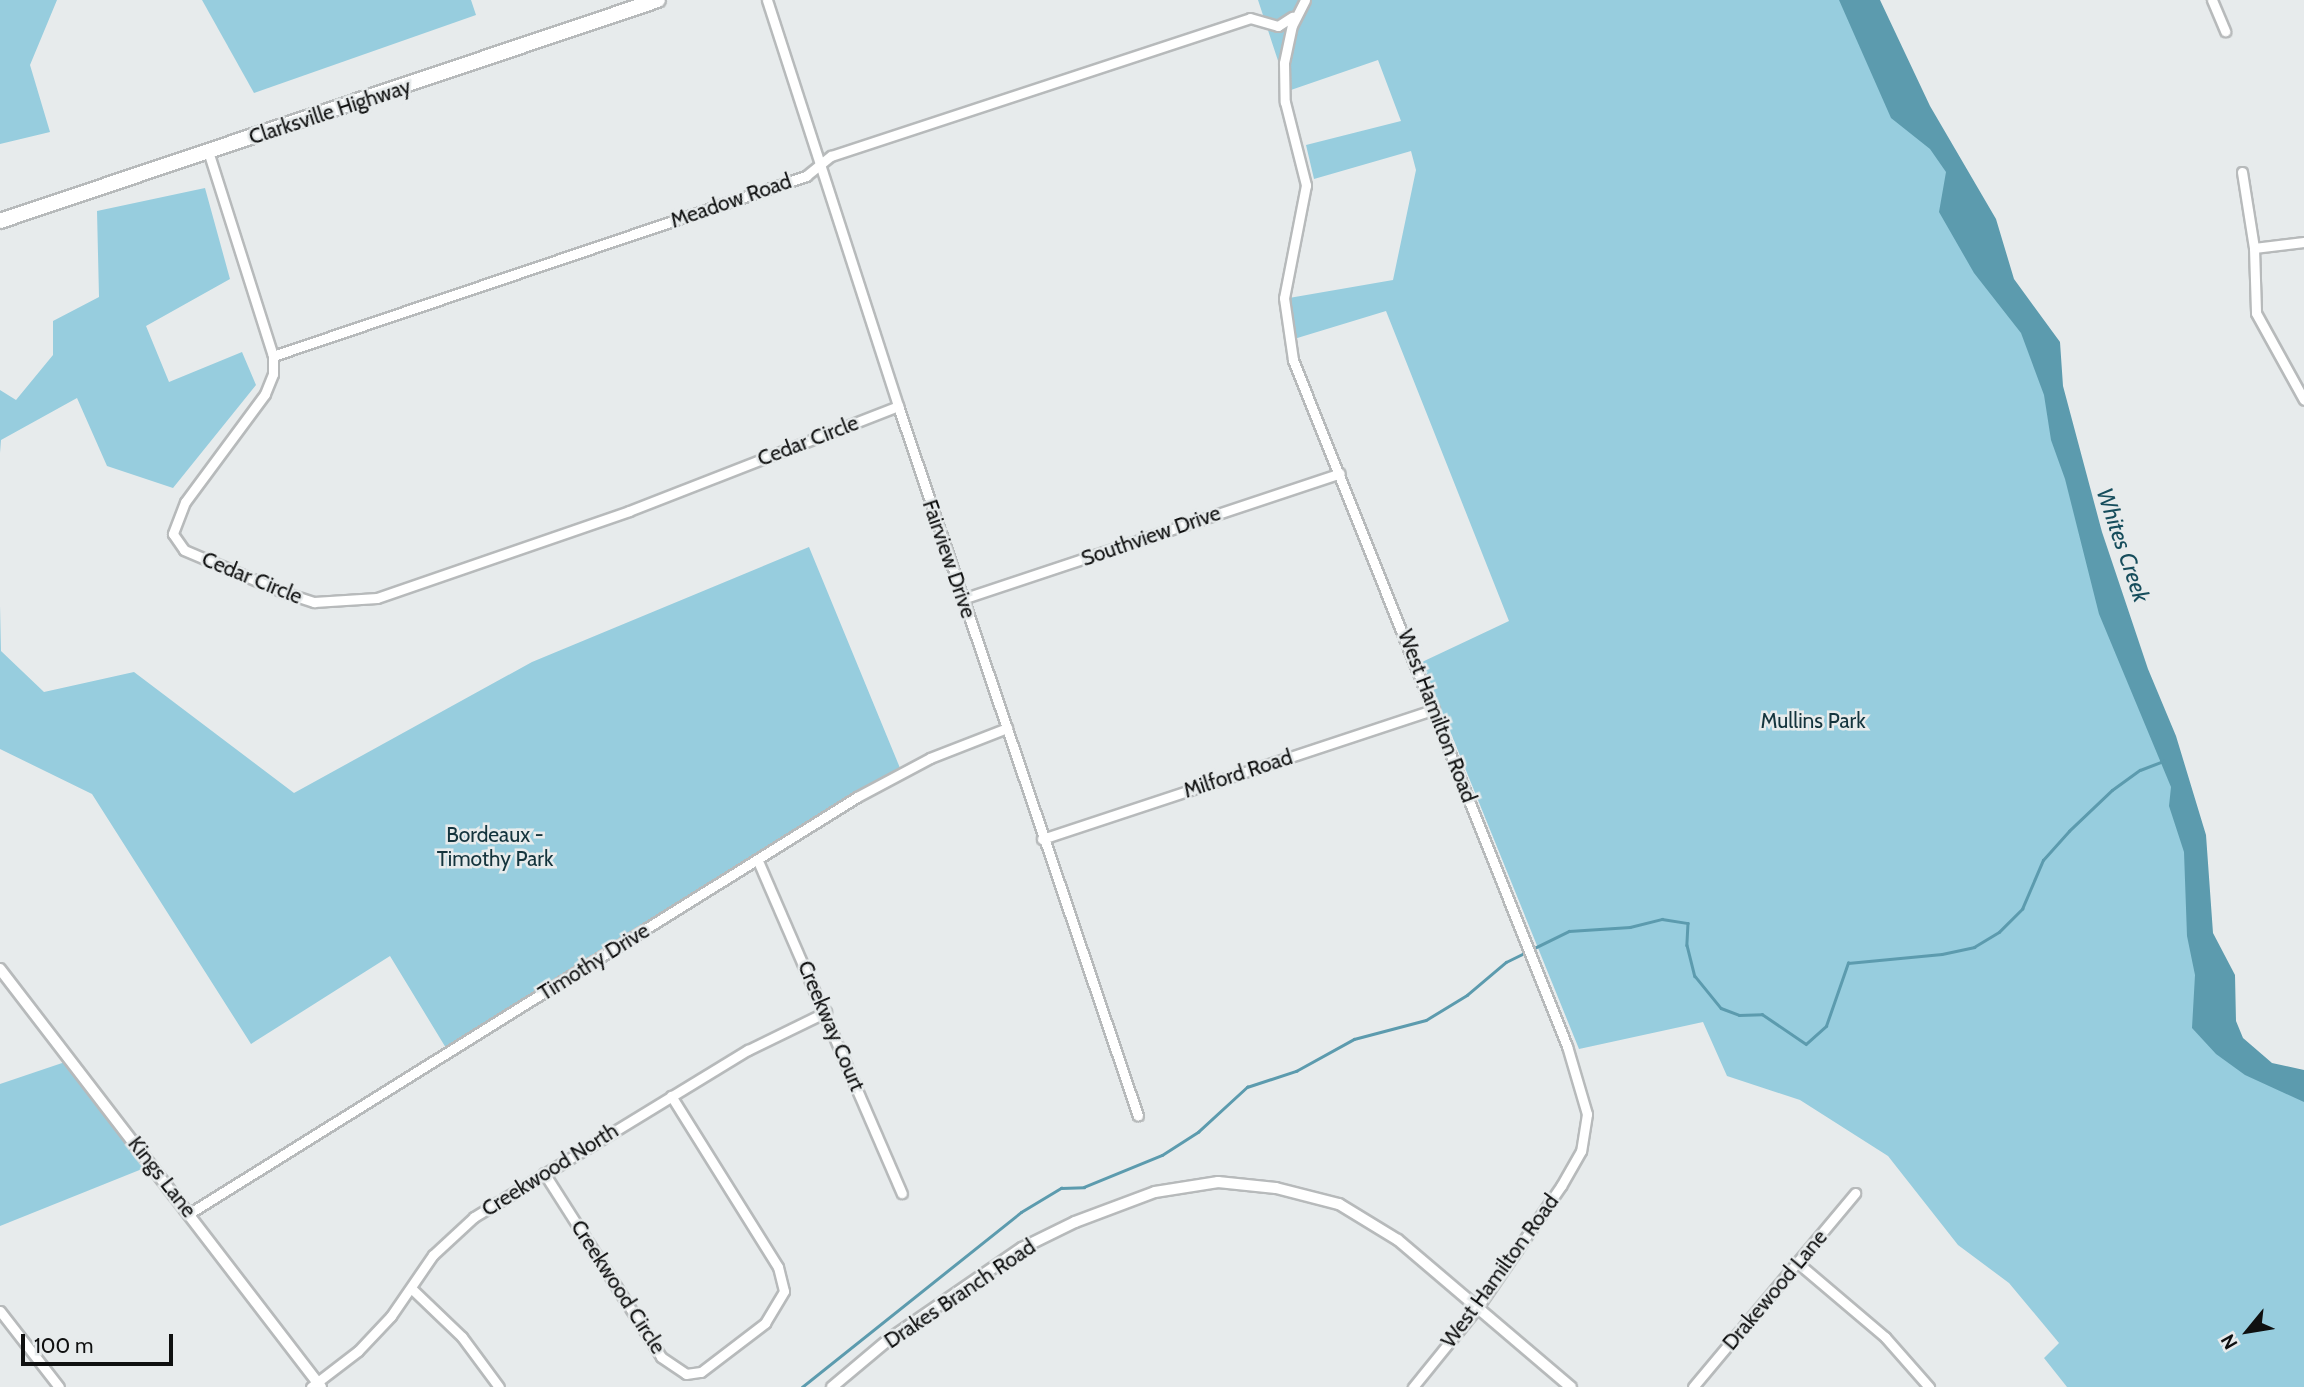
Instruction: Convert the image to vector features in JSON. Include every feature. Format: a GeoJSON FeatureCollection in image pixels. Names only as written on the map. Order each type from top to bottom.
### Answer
{"type":"FeatureCollection","features":[{"type":"Feature","properties":{"kind":"main road","name":"Clarksville Highway"},"geometry":{"type":"LineString","coordinates":[[0,221],[658,0]]}},
{"type":"Feature","properties":{"kind":"street","name":"Fairview Drive"},"geometry":{"type":"LineString","coordinates":[[766,0],[962,599],[1138,1116]]}},
{"type":"Feature","properties":{"kind":"street","name":"West Hamilton Road"},"geometry":{"type":"LineString","coordinates":[[1305,0],[1298,9],[1284,63],[1285,102],[1307,185],[1284,298],[1285,326],[1293,360],[1434,709],[1580,1082],[1587,1114],[1586,1137],[1561,1186],[1478,1308],[1413,1387]]}},
{"type":"Feature","properties":{"kind":"street"},"geometry":{"type":"LineString","coordinates":[[2212,0],[2225,31]]}},
{"type":"Feature","properties":{"kind":"street","name":"Meadow Road"},"geometry":{"type":"LineString","coordinates":[[273,356],[806,176],[821,163],[1250,18],[1278,26],[1298,9]]}},
{"type":"Feature","properties":{"kind":"street","name":"Cedar Circle"},"geometry":{"type":"LineString","coordinates":[[208,151],[273,356],[273,374],[265,394],[185,502],[173,534],[184,550],[314,602],[377,598],[633,510],[898,406]]}},
{"type":"Feature","properties":{"kind":"street"},"geometry":{"type":"LineString","coordinates":[[2242,172],[2254,248],[2256,313],[2304,400]]}},
{"type":"Feature","properties":{"kind":"street"},"geometry":{"type":"LineString","coordinates":[[2254,248],[2304,242]]}},
{"type":"Feature","properties":{"kind":"street","name":"Southview Drive"},"geometry":{"type":"LineString","coordinates":[[962,599],[1340,473]]}},
{"type":"Feature","properties":{"kind":"street","name":"Milford Road"},"geometry":{"type":"LineString","coordinates":[[1042,839],[1434,709]]}},
{"type":"Feature","properties":{"kind":"street","name":"Timothy Drive"},"geometry":{"type":"LineString","coordinates":[[190,1213],[897,776],[1007,728]]}},
{"type":"Feature","properties":{"kind":"street","name":"Creekway Court"},"geometry":{"type":"LineString","coordinates":[[758,861],[826,1012],[902,1193]]}},
{"type":"Feature","properties":{"kind":"street","name":"Kings Lane"},"geometry":{"type":"LineString","coordinates":[[0,969],[190,1213],[316,1385]]}},
{"type":"Feature","properties":{"kind":"street","name":"Creekwood North"},"geometry":{"type":"LineString","coordinates":[[316,1385],[358,1351],[412,1289],[448,1238],[544,1172],[671,1096],[748,1050],[826,1012]]}},
{"type":"Feature","properties":{"kind":"street","name":"Creekwood Circle"},"geometry":{"type":"LineString","coordinates":[[544,1172],[661,1357],[685,1374],[701,1371],[765,1323],[784,1291],[778,1267],[671,1096]]}},
{"type":"Feature","properties":{"kind":"street","name":"Drakes Branch Road"},"geometry":{"type":"LineString","coordinates":[[832,1387],[888,1340],[1022,1248],[1075,1222],[1155,1192],[1218,1182],[1276,1188],[1339,1204],[1398,1240],[1571,1387]]}},
{"type":"Feature","properties":{"kind":"street","name":"Drakewood Lane"},"geometry":{"type":"LineString","coordinates":[[1693,1387],[1799,1264],[1855,1193]]}},
{"type":"Feature","properties":{"kind":"street"},"geometry":{"type":"LineString","coordinates":[[1799,1264],[1885,1337],[1929,1387]]}},
{"type":"Feature","properties":{"kind":"street"},"geometry":{"type":"LineString","coordinates":[[412,1289],[463,1337],[499,1387]]}},
{"type":"Feature","properties":{"kind":"street"},"geometry":{"type":"LineString","coordinates":[[0,1311],[59,1387]]}},
{"type":"Feature","properties":{"kind":"green space"},"geometry":{"type":"Polygon","coordinates":[[[0,0],[57,0],[30,65],[50,132],[0,144],[0,0]]]}},
{"type":"Feature","properties":{"kind":"green space"},"geometry":{"type":"Polygon","coordinates":[[[202,0],[471,0],[476,15],[254,93],[202,0]]]}},
{"type":"Feature","properties":{"kind":"green space","name":"Mullins Park"},"geometry":{"type":"Polygon","coordinates":[[[1258,0],[1853,0],[1951,170],[2039,354],[2172,775],[2215,1032],[2304,1095],[2304,1387],[2067,1387],[2044,1358],[2059,1343],[2009,1283],[1958,1245],[1888,1156],[1800,1100],[1727,1076],[1703,1022],[1579,1049],[1422,662],[1509,621],[1386,311],[1294,339],[1289,314],[1289,298],[1393,280],[1416,170],[1411,151],[1314,179],[1306,145],[1401,121],[1378,60],[1288,91],[1258,0]]]}},
{"type":"Feature","properties":{"kind":"green space"},"geometry":{"type":"Polygon","coordinates":[[[205,188],[230,279],[146,326],[169,382],[242,352],[256,385],[173,488],[107,466],[77,398],[1,440],[0,453],[0,390],[16,400],[53,355],[53,321],[99,297],[97,211],[205,188]]]}},
{"type":"Feature","properties":{"kind":"green space","name":"Bordeaux - Timothy Park"},"geometry":{"type":"Polygon","coordinates":[[[809,547],[900,768],[446,1048],[390,956],[251,1044],[92,794],[0,749],[0,605],[1,651],[44,692],[134,672],[294,793],[532,662],[809,547]]]}},
{"type":"Feature","properties":{"kind":"green space"},"geometry":{"type":"Polygon","coordinates":[[[71,1060],[152,1165],[0,1226],[0,1084],[71,1060]]]}},
{"type":"Feature","properties":{"kind":"shaded area"},"geometry":{"type":"Polygon","coordinates":[[[1839,0],[1880,0],[1930,106],[1996,219],[2014,279],[2060,342],[2063,386],[2102,532],[2148,669],[2176,736],[2206,835],[2213,933],[2235,975],[2236,1021],[2243,1038],[2272,1063],[2304,1070],[2304,1102],[2245,1075],[2216,1054],[2192,1028],[2195,975],[2187,936],[2184,852],[2169,806],[2171,787],[2099,614],[2065,479],[2051,440],[2044,395],[2021,333],[1974,273],[1939,212],[1946,172],[1930,149],[1891,118],[1839,0]]]}},
{"type":"Feature","properties":{"kind":"waterway"},"geometry":{"type":"LineString","coordinates":[[802,1387],[1021,1212],[1061,1188],[1084,1187],[1162,1155],[1198,1132],[1247,1087],[1296,1071],[1354,1039],[1426,1020],[1467,995],[1506,962],[1569,931],[1630,927],[1662,919],[1688,923],[1687,945],[1695,976],[1721,1008],[1739,1015],[1762,1014],[1806,1044],[1826,1026],[1848,963],[1942,954],[1974,947],[1999,932],[2022,909],[2043,860],[2069,831],[2112,790],[2140,770],[2163,761]]}},
{"type":"Feature","properties":{"kind":"water label","name":"Whites Creek"},"geometry":{"type":"Point","coordinates":[2123,545]}}]}
